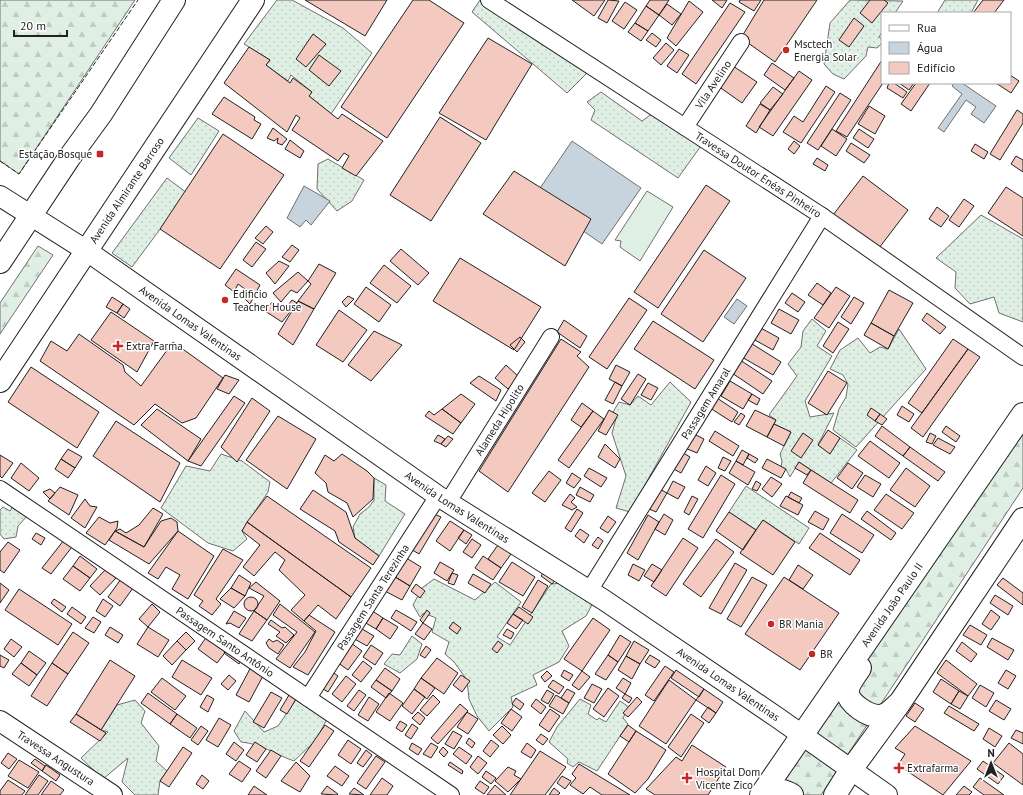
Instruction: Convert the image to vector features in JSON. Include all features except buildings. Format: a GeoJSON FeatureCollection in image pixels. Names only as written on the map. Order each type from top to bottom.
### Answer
{"type":"FeatureCollection","features":[{"type":"Feature","properties":{"kind":"main road"},"geometry":{"type":"LineString","coordinates":[[0,262],[101,114],[174,0]]}},
{"type":"Feature","properties":{"kind":"main road","name":"Avenida Almirante Barroso"},"geometry":{"type":"LineString","coordinates":[[0,381],[253,0]]}},
{"type":"Feature","properties":{"kind":"main road","name":"Avenida João Paulo II"},"geometry":{"type":"LineString","coordinates":[[763,795],[1023,414]]}},
{"type":"Feature","properties":{"kind":"main road"},"geometry":{"type":"LineString","coordinates":[[835,795],[850,771],[899,704],[1023,519]]}},
{"type":"Feature","properties":{"kind":"main road"},"geometry":{"type":"LineString","coordinates":[[864,646],[865,660],[848,687],[848,692],[852,702],[866,712],[879,716],[890,712],[899,704]]}},
{"type":"Feature","properties":{"kind":"main road"},"geometry":{"type":"LineString","coordinates":[[763,795],[770,791],[777,790],[792,795]]}},
{"type":"Feature","properties":{"kind":"street","name":"Travessa Doutor Enéas Pinheiro"},"geometry":{"type":"LineString","coordinates":[[489,0],[822,216],[1023,357]]}},
{"type":"Feature","properties":{"kind":"street","name":"Vila Avelino"},"geometry":{"type":"LineString","coordinates":[[685,127],[741,42]]}},
{"type":"Feature","properties":{"kind":"street","name":"Avenida Lomas Valentinas"},"geometry":{"type":"LineString","coordinates":[[0,196],[86,251],[443,499],[589,591],[803,736],[850,771],[887,795]]}},
{"type":"Feature","properties":{"kind":"street","name":"Passagem Amaral"},"geometry":{"type":"LineString","coordinates":[[589,591],[822,216]]}},
{"type":"Feature","properties":{"kind":"street","name":"Alameda Hipolito"},"geometry":{"type":"LineString","coordinates":[[443,499],[551,337]]}},
{"type":"Feature","properties":{"kind":"street","name":"Passagem Santo Antônio"},"geometry":{"type":"LineString","coordinates":[[0,489],[451,795]]}},
{"type":"Feature","properties":{"kind":"street","name":"Passagem Santa Terezinha"},"geometry":{"type":"LineString","coordinates":[[308,698],[443,499]]}},
{"type":"Feature","properties":{"kind":"street","name":"Travessa Angustura"},"geometry":{"type":"LineString","coordinates":[[0,721],[112,795]]}},
{"type":"Feature","properties":{"kind":"green space"},"geometry":{"type":"Polygon","coordinates":[[[0,0],[135,0],[19,174],[0,161],[0,0]]]}},
{"type":"Feature","properties":{"kind":"green space"},"geometry":{"type":"Polygon","coordinates":[[[277,0],[292,0],[343,28],[372,53],[331,114],[309,96],[312,92],[291,75],[288,81],[266,65],[270,60],[244,44],[277,0]]]}},
{"type":"Feature","properties":{"kind":"green space"},"geometry":{"type":"Polygon","coordinates":[[[480,0],[590,70],[567,93],[472,12],[480,0]]]}},
{"type":"Feature","properties":{"kind":"green space"},"geometry":{"type":"Polygon","coordinates":[[[850,0],[903,1],[896,12],[881,12],[881,34],[879,37],[881,38],[881,44],[877,48],[868,47],[866,56],[844,79],[833,74],[824,64],[830,23],[850,0]]]}},
{"type":"Feature","properties":{"kind":"green space"},"geometry":{"type":"Polygon","coordinates":[[[945,0],[978,0],[972,12],[938,12],[945,0]]]}},
{"type":"Feature","properties":{"kind":"green space"},"geometry":{"type":"Polygon","coordinates":[[[601,92],[642,121],[653,113],[703,143],[678,178],[591,120],[595,110],[587,102],[601,92]]]}},
{"type":"Feature","properties":{"kind":"green space"},"geometry":{"type":"Polygon","coordinates":[[[198,118],[219,131],[191,175],[169,158],[198,118]]]}},
{"type":"Feature","properties":{"kind":"green space"},"geometry":{"type":"Polygon","coordinates":[[[328,159],[364,180],[352,201],[337,211],[317,189],[318,164],[328,159]]]}},
{"type":"Feature","properties":{"kind":"green space"},"geometry":{"type":"Polygon","coordinates":[[[167,178],[187,193],[132,267],[112,253],[167,178]]]}},
{"type":"Feature","properties":{"kind":"green space"},"geometry":{"type":"Polygon","coordinates":[[[647,191],[673,207],[640,261],[620,247],[621,241],[615,240],[647,191]]]}},
{"type":"Feature","properties":{"kind":"green space"},"geometry":{"type":"Polygon","coordinates":[[[981,215],[1023,239],[1023,322],[999,313],[994,297],[970,304],[955,288],[956,272],[936,258],[981,215]]]}},
{"type":"Feature","properties":{"kind":"green space"},"geometry":{"type":"Polygon","coordinates":[[[38,246],[53,255],[0,334],[0,303],[38,246]]]}},
{"type":"Feature","properties":{"kind":"green space"},"geometry":{"type":"Polygon","coordinates":[[[812,319],[826,331],[817,346],[832,356],[805,401],[810,417],[834,413],[818,445],[830,453],[840,438],[857,450],[831,483],[799,462],[790,477],[786,469],[781,467],[782,461],[780,454],[791,432],[774,424],[776,420],[769,415],[797,376],[788,364],[801,347],[803,331],[812,319]]]}},
{"type":"Feature","properties":{"kind":"green space"},"geometry":{"type":"Polygon","coordinates":[[[899,329],[926,369],[856,447],[833,430],[839,409],[846,397],[848,384],[843,375],[830,369],[840,350],[858,338],[870,353],[880,347],[888,349],[899,329]]]}},
{"type":"Feature","properties":{"kind":"green space"},"geometry":{"type":"Polygon","coordinates":[[[670,382],[691,402],[630,512],[616,508],[626,476],[612,433],[617,415],[613,412],[619,402],[630,405],[638,396],[651,405],[670,382]]]}},
{"type":"Feature","properties":{"kind":"green space"},"geometry":{"type":"Polygon","coordinates":[[[1023,427],[1023,488],[821,795],[775,795],[1023,427]]]}},
{"type":"Feature","properties":{"kind":"green space"},"geometry":{"type":"Polygon","coordinates":[[[221,454],[242,461],[270,482],[268,492],[242,531],[247,539],[233,551],[208,543],[161,508],[186,466],[210,471],[221,454]]]}},
{"type":"Feature","properties":{"kind":"green space"},"geometry":{"type":"Polygon","coordinates":[[[374,478],[386,485],[385,501],[405,514],[379,556],[355,538],[353,527],[360,514],[369,507],[374,500],[374,478]]]}},
{"type":"Feature","properties":{"kind":"green space"},"geometry":{"type":"Polygon","coordinates":[[[746,486],[809,528],[799,544],[763,520],[756,530],[729,512],[746,486]]]}},
{"type":"Feature","properties":{"kind":"green space"},"geometry":{"type":"Polygon","coordinates":[[[13,506],[28,515],[18,526],[16,537],[4,539],[0,534],[0,510],[3,507],[10,511],[13,506]]]}},
{"type":"Feature","properties":{"kind":"green space"},"geometry":{"type":"Polygon","coordinates":[[[434,579],[475,600],[495,582],[521,602],[497,637],[510,645],[551,584],[564,583],[594,601],[586,616],[562,631],[569,646],[559,662],[533,675],[537,685],[511,697],[513,707],[489,731],[477,716],[469,699],[467,680],[454,662],[445,654],[449,642],[432,632],[436,618],[424,613],[420,617],[413,605],[422,588],[434,579]]]}},
{"type":"Feature","properties":{"kind":"green space"},"geometry":{"type":"Polygon","coordinates":[[[412,636],[422,644],[417,659],[400,673],[384,664],[392,654],[400,655],[412,636]]]}},
{"type":"Feature","properties":{"kind":"green space"},"geometry":{"type":"Polygon","coordinates":[[[297,698],[327,719],[316,740],[294,761],[262,747],[241,742],[234,731],[245,711],[264,732],[278,726],[297,698]]]}},
{"type":"Feature","properties":{"kind":"green space"},"geometry":{"type":"Polygon","coordinates":[[[580,699],[591,705],[588,714],[597,720],[599,718],[606,722],[620,701],[629,707],[623,718],[628,724],[597,771],[579,762],[573,767],[567,763],[568,759],[549,742],[557,727],[580,699]]]}},
{"type":"Feature","properties":{"kind":"green space"},"geometry":{"type":"Polygon","coordinates":[[[135,700],[145,711],[141,723],[159,746],[156,761],[167,771],[160,781],[158,795],[135,795],[122,782],[128,758],[103,779],[81,758],[108,732],[101,730],[117,705],[135,700]]]}},
{"type":"Feature","properties":{"kind":"water"},"geometry":{"type":"Polygon","coordinates":[[[953,84],[963,84],[996,106],[984,123],[971,114],[976,107],[966,100],[944,132],[938,128],[962,94],[952,86],[953,84]]]}},
{"type":"Feature","properties":{"kind":"water"},"geometry":{"type":"Polygon","coordinates":[[[572,141],[641,188],[602,244],[534,197],[572,141]]]}},
{"type":"Feature","properties":{"kind":"water"},"geometry":{"type":"Polygon","coordinates":[[[304,186],[330,201],[311,225],[306,220],[300,227],[287,218],[304,186]]]}},
{"type":"Feature","properties":{"kind":"water"},"geometry":{"type":"Polygon","coordinates":[[[737,299],[747,306],[734,324],[724,317],[737,299]]]}},
{"type":"Feature","properties":{"kind":"fence"},"geometry":{"type":"LineString","coordinates":[[0,161],[19,174],[138,0]]}},
{"type":"Feature","properties":{"kind":"place","name":"Msctech Energia Solar"},"geometry":{"type":"Point","coordinates":[786,50]}},
{"type":"Feature","properties":{"kind":"place","name":"Estação Bosque"},"geometry":{"type":"Point","coordinates":[100,154]}},
{"type":"Feature","properties":{"kind":"place","name":"Edificio Teacher House"},"geometry":{"type":"Point","coordinates":[225,300]}},
{"type":"Feature","properties":{"kind":"place","name":"Extra Farma"},"geometry":{"type":"Point","coordinates":[118,346]}},
{"type":"Feature","properties":{"kind":"place","name":"BR Mania"},"geometry":{"type":"Point","coordinates":[771,624]}},
{"type":"Feature","properties":{"kind":"place","name":"BR"},"geometry":{"type":"Point","coordinates":[812,654]}},
{"type":"Feature","properties":{"kind":"place","name":"Extrafarma"},"geometry":{"type":"Point","coordinates":[899,768]}},
{"type":"Feature","properties":{"kind":"place","name":"Hospital Dom Vicente Zico"},"geometry":{"type":"Point","coordinates":[687,778]}}]}
